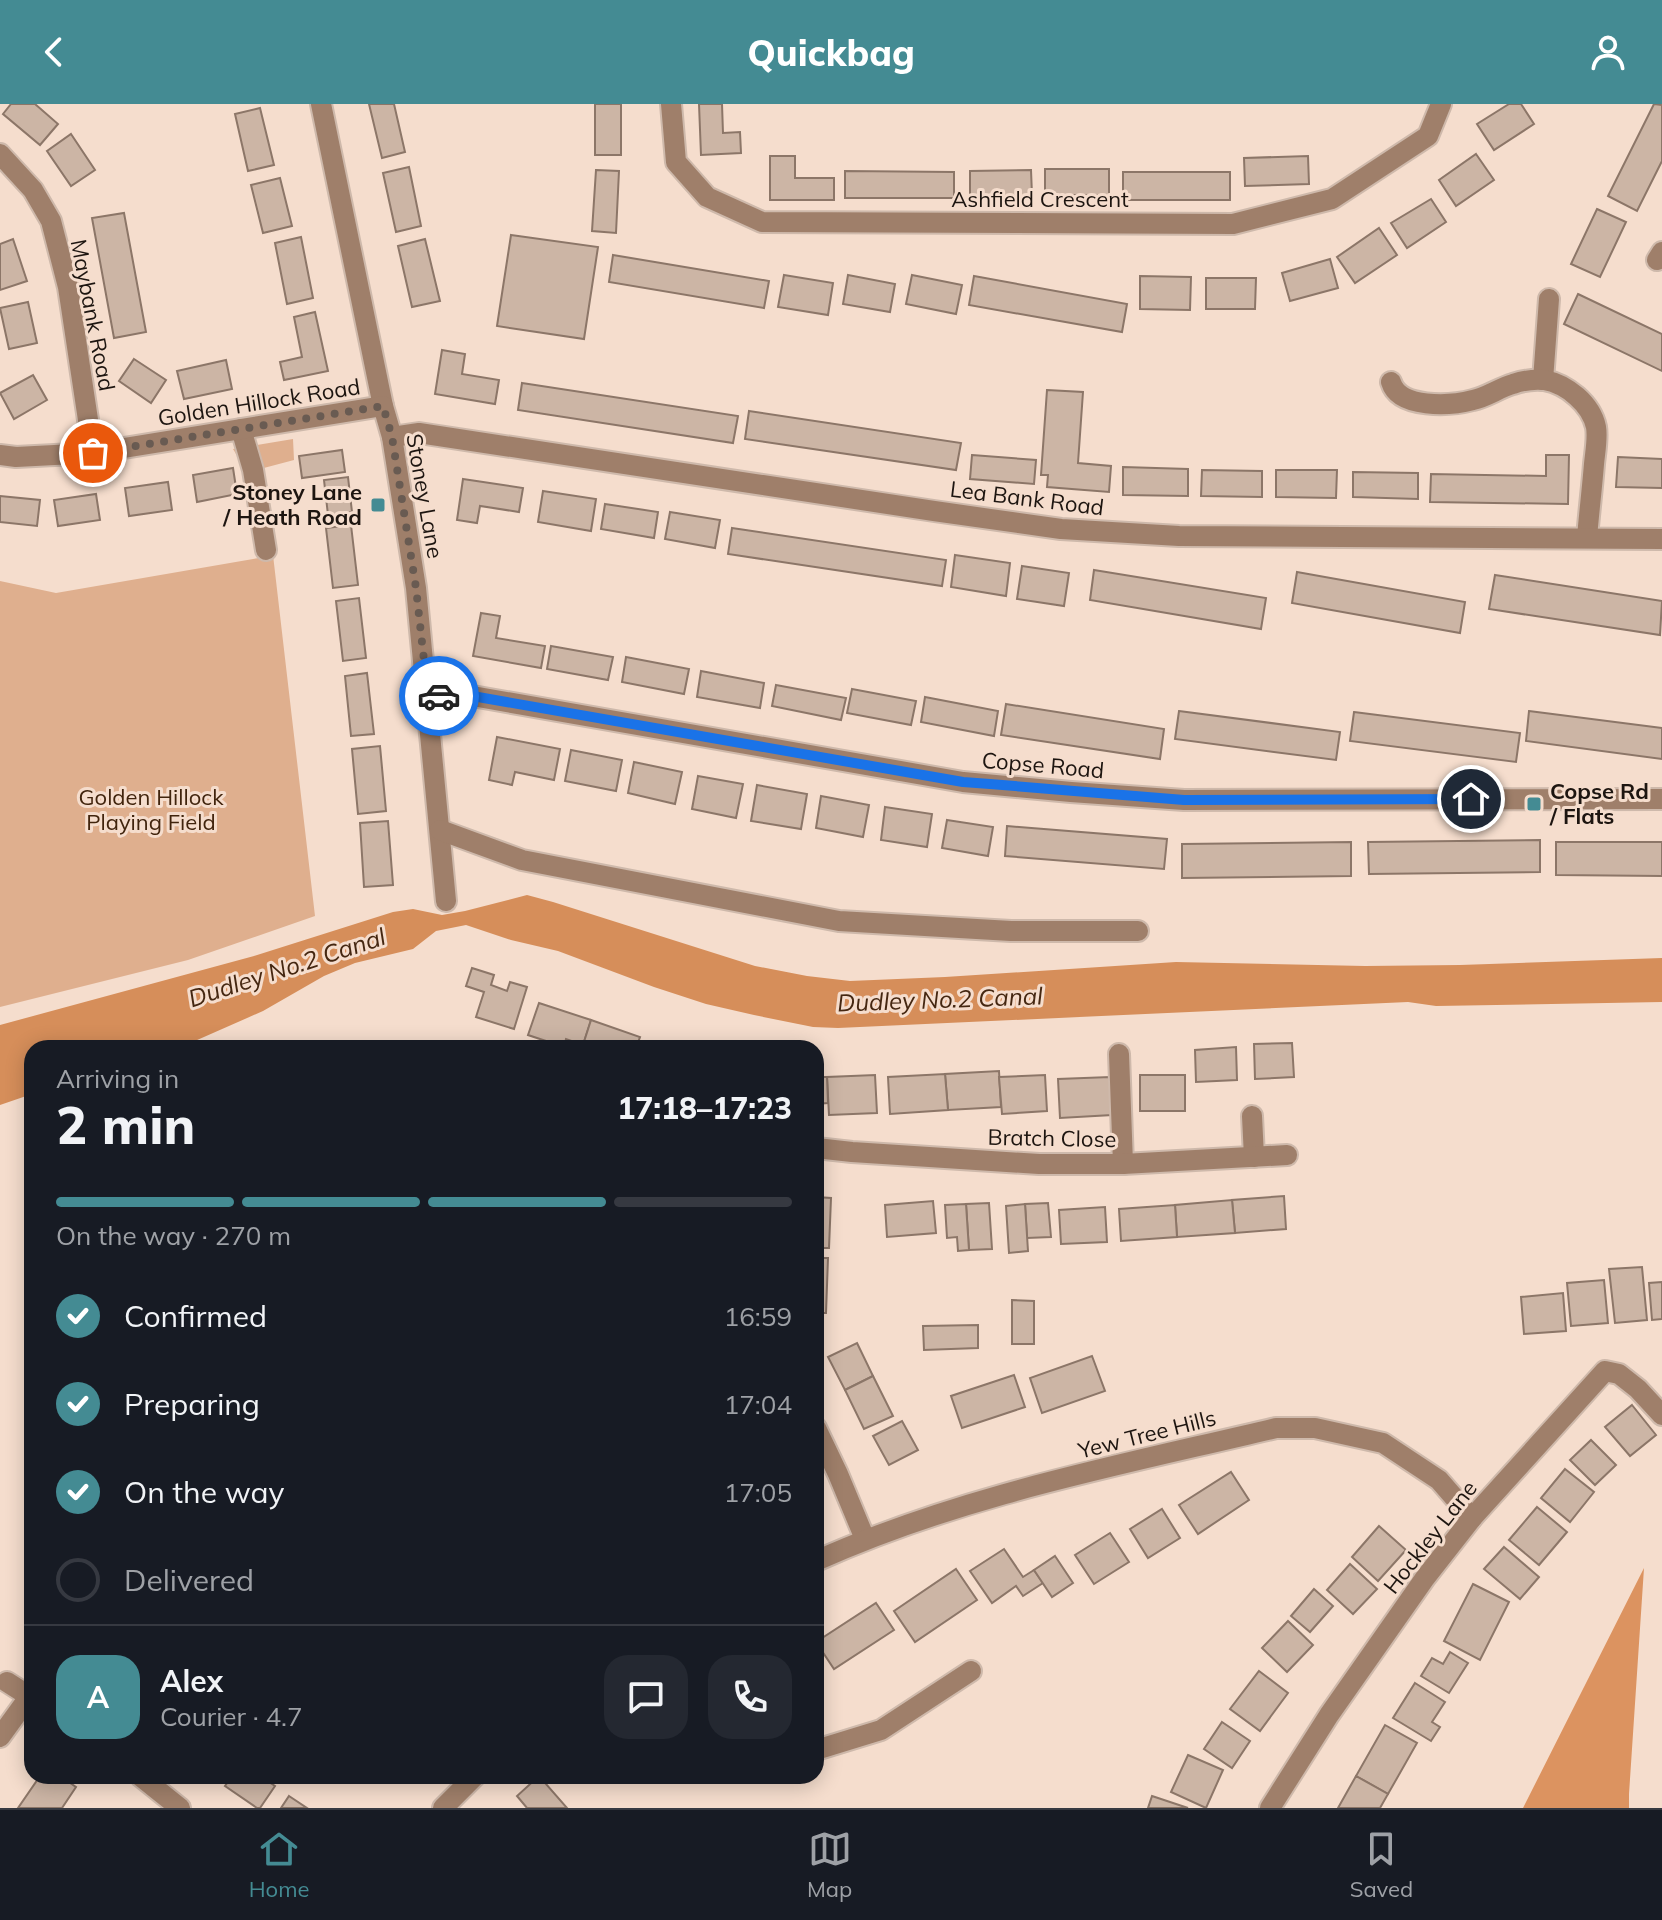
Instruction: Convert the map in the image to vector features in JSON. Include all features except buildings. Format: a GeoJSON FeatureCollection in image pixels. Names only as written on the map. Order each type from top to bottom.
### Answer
{"type":"FeatureCollection","features":[{"type":"Feature","properties":{"kind":"street","name":"Stoney Lane"},"geometry":{"type":"LineString","coordinates":[[321,104],[392,437],[416,588],[446,901]]}},
{"type":"Feature","properties":{"kind":"street","name":"Ashfield Crescent"},"geometry":{"type":"LineString","coordinates":[[671,104],[676,162],[707,197],[762,222],[1233,224],[1332,199],[1428,136],[1441,104]]}},
{"type":"Feature","properties":{"kind":"street","name":"Maybank Road"},"geometry":{"type":"LineString","coordinates":[[0,154],[33,190],[51,221],[68,287],[93,453]]}},
{"type":"Feature","properties":{"kind":"street"},"geometry":{"type":"LineString","coordinates":[[1543,380],[1549,299]]}},
{"type":"Feature","properties":{"kind":"street"},"geometry":{"type":"LineString","coordinates":[[1391,382],[1394,391],[1417,403],[1474,400],[1512,384],[1543,380],[1576,396],[1588,408],[1596,427],[1587,538]]}},
{"type":"Feature","properties":{"kind":"street","name":"Golden Hillock Road"},"geometry":{"type":"LineString","coordinates":[[0,455],[93,453],[383,406]]}},
{"type":"Feature","properties":{"kind":"street"},"geometry":{"type":"LineString","coordinates":[[241,429],[253,470],[266,550]]}},
{"type":"Feature","properties":{"kind":"street","name":"Lea Bank Road"},"geometry":{"type":"LineString","coordinates":[[392,437],[419,433],[1061,529],[1179,536],[1662,539]]}},
{"type":"Feature","properties":{"kind":"street","name":"Copse Road"},"geometry":{"type":"LineString","coordinates":[[428,697],[461,694],[963,782],[1071,792],[1184,800],[1662,799]]}},
{"type":"Feature","properties":{"kind":"street"},"geometry":{"type":"LineString","coordinates":[[440,830],[522,860],[839,921],[1011,931],[1138,931]]}},
{"type":"Feature","properties":{"kind":"street"},"geometry":{"type":"LineString","coordinates":[[1119,1054],[1123,1164]]}},
{"type":"Feature","properties":{"kind":"street"},"geometry":{"type":"LineString","coordinates":[[1252,1116],[1254,1157]]}},
{"type":"Feature","properties":{"kind":"street","name":"Bratch Close"},"geometry":{"type":"LineString","coordinates":[[824,1149],[1039,1164],[1123,1164],[1287,1155]]}},
{"type":"Feature","properties":{"kind":"street","name":"Hockley Lane"},"geometry":{"type":"LineString","coordinates":[[1270,1808],[1367,1658],[1425,1578],[1472,1518],[1605,1371],[1619,1374],[1662,1415]]}},
{"type":"Feature","properties":{"kind":"street","name":"Yew Tree Hills"},"geometry":{"type":"LineString","coordinates":[[824,1557],[916,1520],[1016,1491],[1276,1428],[1315,1428],[1383,1443],[1439,1480],[1472,1518]]}},
{"type":"Feature","properties":{"kind":"street"},"geometry":{"type":"LineString","coordinates":[[824,1445],[865,1539]]}},
{"type":"Feature","properties":{"kind":"street"},"geometry":{"type":"LineString","coordinates":[[824,1748],[881,1730],[971,1671]]}},
{"type":"Feature","properties":{"kind":"street"},"geometry":{"type":"LineString","coordinates":[[7,1682],[24,1693]]}},
{"type":"Feature","properties":{"kind":"street"},"geometry":{"type":"LineString","coordinates":[[0,1737],[24,1706]]}},
{"type":"Feature","properties":{"kind":"street"},"geometry":{"type":"LineString","coordinates":[[150,1784],[180,1808]]}},
{"type":"Feature","properties":{"kind":"street"},"geometry":{"type":"LineString","coordinates":[[443,1808],[467,1784]]}},
{"type":"Feature","properties":{"kind":"green space","name":"Golden Hillock Playing Field"},"geometry":{"type":"Polygon","coordinates":[[[293,439],[294,460],[260,469],[273,555],[315,916],[188,960],[0,1007],[0,581],[56,593],[259,558],[244,467],[233,449],[293,439]]]}},
{"type":"Feature","properties":{"kind":"shaded area"},"geometry":{"type":"Polygon","coordinates":[[[1644,1568],[1629,1808],[1523,1808],[1644,1568]]]}},
{"type":"Feature","properties":{"kind":"water","name":"Dudley No.2 Canal"},"geometry":{"type":"Polygon","coordinates":[[[527,895],[755,966],[850,981],[1176,962],[1365,966],[1662,958],[1662,1002],[1436,1006],[1408,1002],[813,1027],[706,1004],[558,951],[466,925],[436,931],[413,949],[355,963],[324,976],[263,1011],[197,1040],[24,1040],[24,1097],[0,1105],[0,1025],[254,956],[393,912],[413,909],[442,915],[527,895]]]}},
{"type":"Feature","properties":{"kind":"way so far"},"geometry":{"type":"LineString","coordinates":[[93,453],[383,406],[392,437],[416,588],[428,697],[439,696]]}},
{"type":"Feature","properties":{"kind":"place","name":"Stoney Lane / Heath Road"},"geometry":{"type":"Point","coordinates":[378,505]}},
{"type":"Feature","properties":{"kind":"place","name":"Copse Rd / Flats"},"geometry":{"type":"Point","coordinates":[1534,804]}},
{"type":"Feature","properties":{"kind":"route"},"geometry":{"type":"LineString","coordinates":[[439,696],[461,694],[963,782],[1184,800],[1471,799]]}}]}
